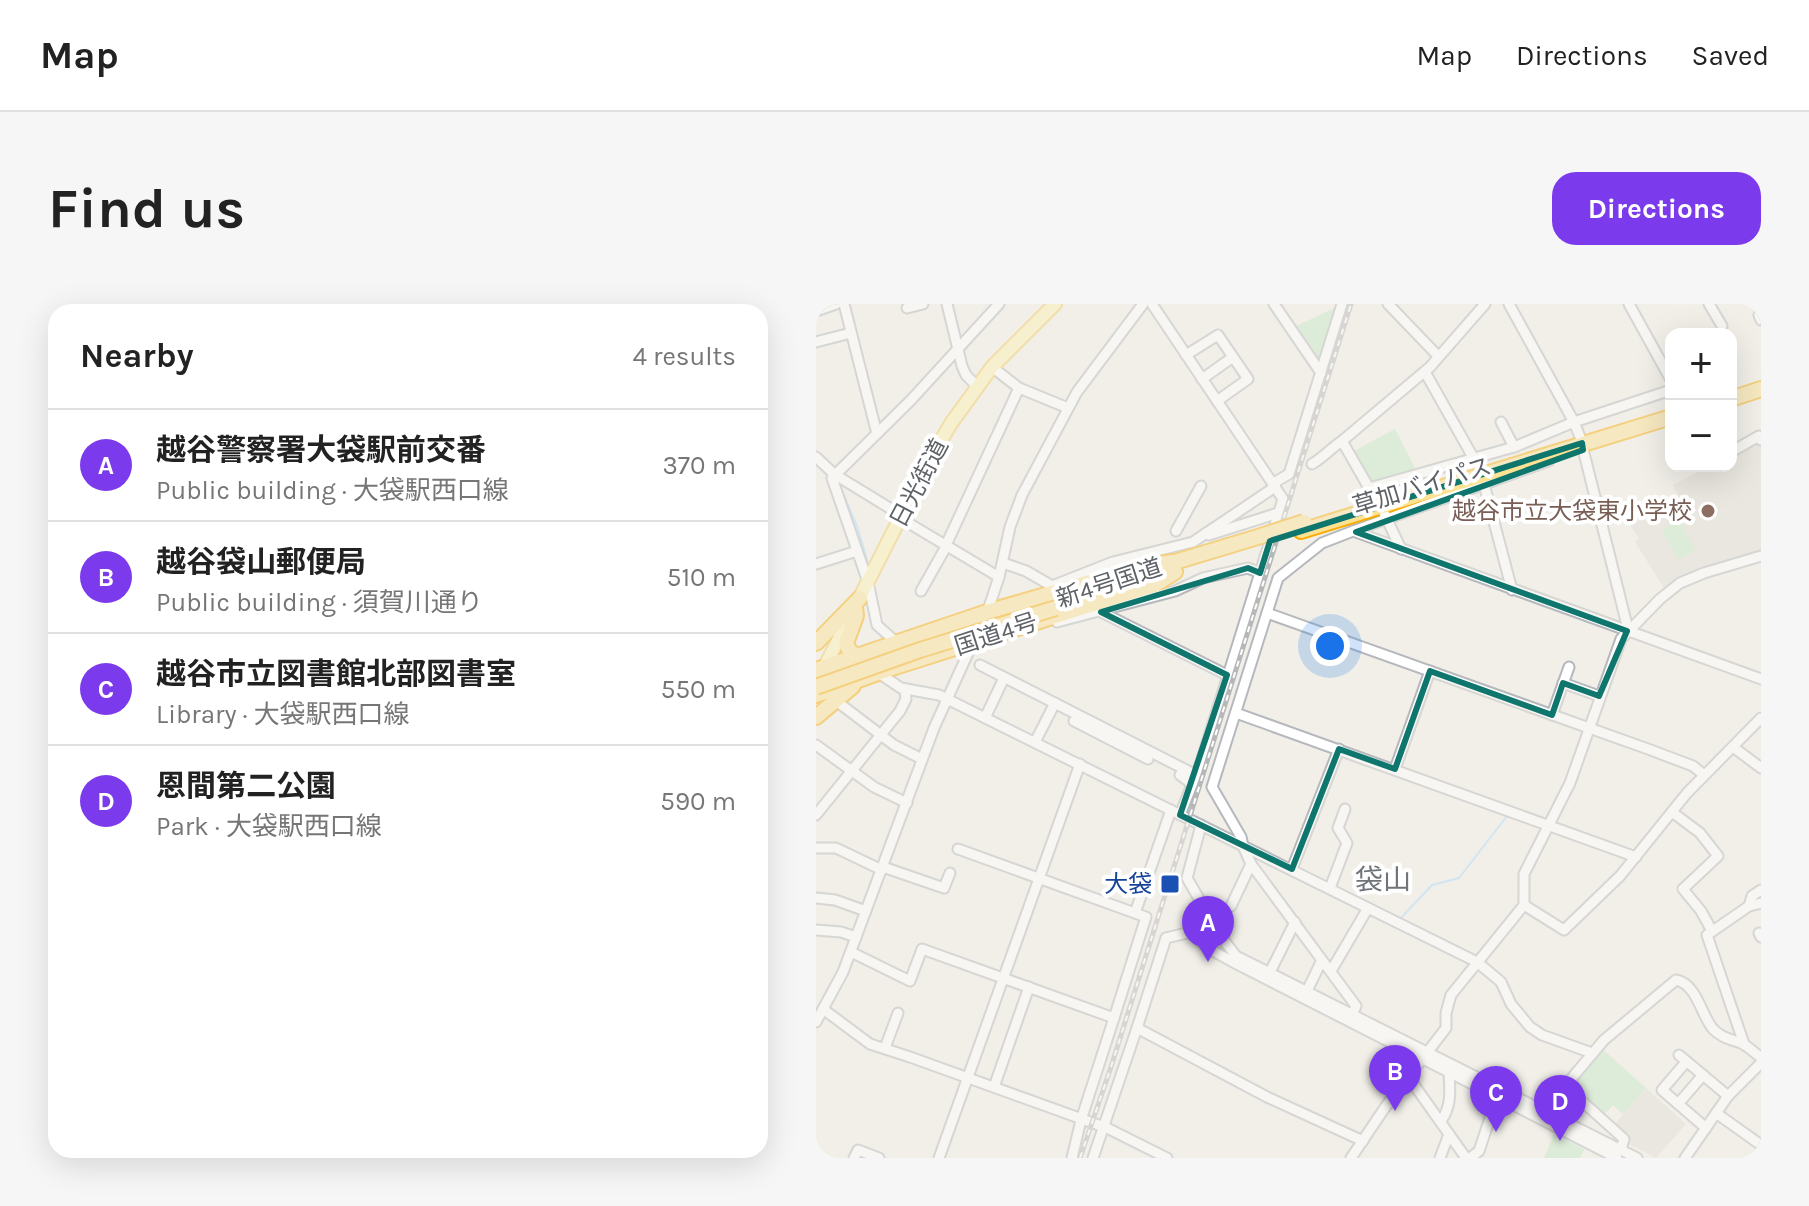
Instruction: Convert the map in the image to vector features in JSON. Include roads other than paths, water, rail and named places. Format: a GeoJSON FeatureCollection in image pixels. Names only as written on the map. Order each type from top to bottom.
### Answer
{"type":"FeatureCollection","features":[{"type":"Feature","properties":{"kind":"highway"},"geometry":{"type":"LineString","coordinates":[[1737,389],[1761,382]]}},
{"type":"Feature","properties":{"kind":"highway"},"geometry":{"type":"LineString","coordinates":[[1737,397],[1761,389]]}},
{"type":"Feature","properties":{"kind":"highway","name":"草加バイパス"},"geometry":{"type":"LineString","coordinates":[[1581,443],[1665,411]]}},
{"type":"Feature","properties":{"kind":"highway","name":"草加バイパス"},"geometry":{"type":"LineString","coordinates":[[1174,567],[1445,481],[1665,419]]}},
{"type":"Feature","properties":{"kind":"highway","name":"国道4号"},"geometry":{"type":"LineString","coordinates":[[819,672],[856,656],[987,612],[1145,566],[1174,567]]}},
{"type":"Feature","properties":{"kind":"highway","name":"新4号国道"},"geometry":{"type":"LineString","coordinates":[[819,672],[1054,598],[1174,567]]}},
{"type":"Feature","properties":{"kind":"highway","name":"国道4号"},"geometry":{"type":"LineString","coordinates":[[816,695],[1156,584],[1174,567]]}},
{"type":"Feature","properties":{"kind":"highway","name":"新4号国道"},"geometry":{"type":"LineString","coordinates":[[816,686],[1054,598]]}},
{"type":"Feature","properties":{"kind":"highway"},"geometry":{"type":"LineString","coordinates":[[816,643],[858,602]]}},
{"type":"Feature","properties":{"kind":"highway"},"geometry":{"type":"LineString","coordinates":[[856,656],[846,643],[858,602]]}},
{"type":"Feature","properties":{"kind":"highway","name":"日光街道"},"geometry":{"type":"LineString","coordinates":[[816,686],[819,672]]}},
{"type":"Feature","properties":{"kind":"highway"},"geometry":{"type":"LineString","coordinates":[[816,717],[874,674]]}},
{"type":"Feature","properties":{"kind":"main road","name":"日光街道"},"geometry":{"type":"LineString","coordinates":[[819,672],[940,441],[992,367],[1055,304]]}},
{"type":"Feature","properties":{"kind":"street"},"geometry":{"type":"LineString","coordinates":[[816,311],[836,304]]}},
{"type":"Feature","properties":{"kind":"street"},"geometry":{"type":"LineString","coordinates":[[844,304],[877,434]]}},
{"type":"Feature","properties":{"kind":"street"},"geometry":{"type":"LineString","coordinates":[[907,308],[923,304]]}},
{"type":"Feature","properties":{"kind":"street"},"geometry":{"type":"LineString","coordinates":[[947,304],[966,375],[977,386]]}},
{"type":"Feature","properties":{"kind":"street"},"geometry":{"type":"LineString","coordinates":[[896,642],[877,625],[868,582],[851,528],[831,482],[834,474],[877,434],[999,304]]}},
{"type":"Feature","properties":{"kind":"street"},"geometry":{"type":"LineString","coordinates":[[816,1022],[833,994],[851,952],[922,759],[987,612],[1022,495],[1068,408],[1142,304]]}},
{"type":"Feature","properties":{"kind":"street"},"geometry":{"type":"LineString","coordinates":[[1135,913],[1175,813],[1194,779],[1283,499],[1152,304]]}},
{"type":"Feature","properties":{"kind":"street"},"geometry":{"type":"LineString","coordinates":[[1274,304],[1321,373]]}},
{"type":"Feature","properties":{"kind":"street"},"geometry":{"type":"LineString","coordinates":[[1016,604],[1018,600],[1054,598],[1113,562],[1193,542],[1289,474],[1342,304]]}},
{"type":"Feature","properties":{"kind":"street"},"geometry":{"type":"LineString","coordinates":[[1388,304],[1438,356]]}},
{"type":"Feature","properties":{"kind":"street"},"geometry":{"type":"LineString","coordinates":[[1398,314],[1408,304]]}},
{"type":"Feature","properties":{"kind":"street"},"geometry":{"type":"LineString","coordinates":[[1312,464],[1327,455],[1330,449],[1425,372],[1485,304]]}},
{"type":"Feature","properties":{"kind":"street"},"geometry":{"type":"LineString","coordinates":[[1509,304],[1574,422],[1627,630]]}},
{"type":"Feature","properties":{"kind":"street"},"geometry":{"type":"LineString","coordinates":[[1629,304],[1665,369]]}},
{"type":"Feature","properties":{"kind":"street"},"geometry":{"type":"LineString","coordinates":[[1709,304],[1722,326]]}},
{"type":"Feature","properties":{"kind":"street"},"geometry":{"type":"LineString","coordinates":[[816,342],[851,333]]}},
{"type":"Feature","properties":{"kind":"street"},"geometry":{"type":"LineString","coordinates":[[1186,355],[1218,335],[1248,379],[1217,401]]}},
{"type":"Feature","properties":{"kind":"street"},"geometry":{"type":"LineString","coordinates":[[1202,379],[1233,357]]}},
{"type":"Feature","properties":{"kind":"street"},"geometry":{"type":"LineString","coordinates":[[992,367],[1019,388],[1068,408]]}},
{"type":"Feature","properties":{"kind":"street"},"geometry":{"type":"LineString","coordinates":[[1425,372],[1474,459]]}},
{"type":"Feature","properties":{"kind":"street"},"geometry":{"type":"LineString","coordinates":[[921,591],[946,545],[1019,388]]}},
{"type":"Feature","properties":{"kind":"street"},"geometry":{"type":"LineString","coordinates":[[1342,441],[1369,488],[1514,447],[1574,422],[1665,392]]}},
{"type":"Feature","properties":{"kind":"street"},"geometry":{"type":"LineString","coordinates":[[1501,422],[1514,447]]}},
{"type":"Feature","properties":{"kind":"street"},"geometry":{"type":"LineString","coordinates":[[1737,449],[1759,436],[1761,440]]}},
{"type":"Feature","properties":{"kind":"street"},"geometry":{"type":"LineString","coordinates":[[1305,994],[1321,962],[1320,956],[1251,864],[1241,837],[1212,787],[1278,578],[1322,543],[1385,517],[1484,484],[1581,443]]}},
{"type":"Feature","properties":{"kind":"street"},"geometry":{"type":"LineString","coordinates":[[816,457],[834,474],[999,577]]}},
{"type":"Feature","properties":{"kind":"street"},"geometry":{"type":"LineString","coordinates":[[1484,484],[1512,590]]}},
{"type":"Feature","properties":{"kind":"street"},"geometry":{"type":"LineString","coordinates":[[1176,531],[1201,486]]}},
{"type":"Feature","properties":{"kind":"street"},"geometry":{"type":"LineString","coordinates":[[1204,533],[1209,535],[1278,513]]}},
{"type":"Feature","properties":{"kind":"street"},"geometry":{"type":"LineString","coordinates":[[1385,517],[1401,549]]}},
{"type":"Feature","properties":{"kind":"street"},"geometry":{"type":"LineString","coordinates":[[1353,531],[1761,679]]}},
{"type":"Feature","properties":{"kind":"street"},"geometry":{"type":"LineString","coordinates":[[816,564],[857,551]]}},
{"type":"Feature","properties":{"kind":"street"},"geometry":{"type":"LineString","coordinates":[[1351,1158],[1446,1028],[1451,995],[1524,905],[1524,874],[1570,783],[1599,696],[1627,630],[1680,583],[1761,556]]}},
{"type":"Feature","properties":{"kind":"street"},"geometry":{"type":"LineString","coordinates":[[1003,563],[1054,598]]}},
{"type":"Feature","properties":{"kind":"street"},"geometry":{"type":"LineString","coordinates":[[1027,624],[1035,627],[1101,612],[1175,591],[1203,578],[1248,568],[1260,573]]}},
{"type":"Feature","properties":{"kind":"street"},"geometry":{"type":"LineString","coordinates":[[1101,612],[1227,675]]}},
{"type":"Feature","properties":{"kind":"street"},"geometry":{"type":"LineString","coordinates":[[1267,613],[1588,727],[1693,766],[1704,775]]}},
{"type":"Feature","properties":{"kind":"street"},"geometry":{"type":"LineString","coordinates":[[980,665],[1194,779]]}},
{"type":"Feature","properties":{"kind":"street"},"geometry":{"type":"LineString","coordinates":[[1552,715],[1569,667]]}},
{"type":"Feature","properties":{"kind":"street"},"geometry":{"type":"LineString","coordinates":[[1395,769],[1430,671]]}},
{"type":"Feature","properties":{"kind":"street"},"geometry":{"type":"LineString","coordinates":[[874,674],[905,689],[935,693],[1477,962],[1501,982],[1511,1004],[1530,1027],[1542,1035],[1592,1053]]}},
{"type":"Feature","properties":{"kind":"street"},"geometry":{"type":"LineString","coordinates":[[985,718],[1004,678]]}},
{"type":"Feature","properties":{"kind":"street"},"geometry":{"type":"LineString","coordinates":[[1563,683],[1599,696]]}},
{"type":"Feature","properties":{"kind":"street"},"geometry":{"type":"LineString","coordinates":[[816,815],[904,706],[905,689]]}},
{"type":"Feature","properties":{"kind":"street"},"geometry":{"type":"LineString","coordinates":[[835,700],[894,745],[922,759]]}},
{"type":"Feature","properties":{"kind":"street"},"geometry":{"type":"LineString","coordinates":[[1035,742],[1055,703]]}},
{"type":"Feature","properties":{"kind":"street"},"geometry":{"type":"LineString","coordinates":[[1236,713],[1636,857]]}},
{"type":"Feature","properties":{"kind":"street"},"geometry":{"type":"LineString","coordinates":[[1524,905],[1564,930],[1620,876],[1704,775],[1761,718]]}},
{"type":"Feature","properties":{"kind":"street"},"geometry":{"type":"LineString","coordinates":[[1074,721],[1119,740],[1148,759]]}},
{"type":"Feature","properties":{"kind":"street"},"geometry":{"type":"LineString","coordinates":[[816,745],[874,787],[907,803]]}},
{"type":"Feature","properties":{"kind":"street"},"geometry":{"type":"LineString","coordinates":[[1733,747],[1761,768]]}},
{"type":"Feature","properties":{"kind":"street"},"geometry":{"type":"LineString","coordinates":[[1292,869],[1339,749]]}},
{"type":"Feature","properties":{"kind":"street"},"geometry":{"type":"LineString","coordinates":[[939,1158],[1080,764]]}},
{"type":"Feature","properties":{"kind":"street"},"geometry":{"type":"LineString","coordinates":[[1180,775],[1194,779]]}},
{"type":"Feature","properties":{"kind":"street"},"geometry":{"type":"LineString","coordinates":[[1330,888],[1347,843],[1338,828],[1345,809]]}},
{"type":"Feature","properties":{"kind":"street"},"geometry":{"type":"LineString","coordinates":[[1672,812],[1700,833],[1718,856],[1683,889],[1712,931]]}},
{"type":"Feature","properties":{"kind":"street"},"geometry":{"type":"LineString","coordinates":[[1201,825],[1187,878],[1202,904]]}},
{"type":"Feature","properties":{"kind":"street"},"geometry":{"type":"LineString","coordinates":[[816,848],[836,848],[882,868],[944,888],[950,873]]}},
{"type":"Feature","properties":{"kind":"street"},"geometry":{"type":"LineString","coordinates":[[961,850],[1146,917],[1081,1120],[1072,1158]]}},
{"type":"Feature","properties":{"kind":"street"},"geometry":{"type":"LineString","coordinates":[[1231,906],[1251,864]]}},
{"type":"Feature","properties":{"kind":"street"},"geometry":{"type":"LineString","coordinates":[[1749,906],[1752,896],[1761,890]]}},
{"type":"Feature","properties":{"kind":"street"},"geometry":{"type":"LineString","coordinates":[[816,898],[835,900],[866,911]]}},
{"type":"Feature","properties":{"kind":"street"},"geometry":{"type":"LineString","coordinates":[[1191,932],[1192,921],[1202,904],[1211,902],[1216,907],[1223,939],[1235,959],[1305,994],[1353,1013],[1449,1072],[1497,1097],[1619,1154],[1637,1158]]}},
{"type":"Feature","properties":{"kind":"street"},"geometry":{"type":"LineString","coordinates":[[1685,1158],[1728,1096],[1761,1061],[1744,1044],[1707,935],[1749,906],[1761,903]]}},
{"type":"Feature","properties":{"kind":"street"},"geometry":{"type":"LineString","coordinates":[[1331,971],[1368,908]]}},
{"type":"Feature","properties":{"kind":"street"},"geometry":{"type":"LineString","coordinates":[[1270,972],[1295,922]]}},
{"type":"Feature","properties":{"kind":"street"},"geometry":{"type":"LineString","coordinates":[[816,930],[856,937]]}},
{"type":"Feature","properties":{"kind":"street"},"geometry":{"type":"LineString","coordinates":[[1191,932],[1213,951],[1270,972],[1396,1046],[1424,1055],[1544,1111],[1619,1154]]}},
{"type":"Feature","properties":{"kind":"street"},"geometry":{"type":"LineString","coordinates":[[1093,1158],[1166,938],[1191,932]]}},
{"type":"Feature","properties":{"kind":"street"},"geometry":{"type":"LineString","coordinates":[[1213,951],[1223,939]]}},
{"type":"Feature","properties":{"kind":"street"},"geometry":{"type":"LineString","coordinates":[[851,952],[910,981],[922,949],[1114,1018]]}},
{"type":"Feature","properties":{"kind":"street"},"geometry":{"type":"LineString","coordinates":[[1321,962],[1356,1006],[1353,1013]]}},
{"type":"Feature","properties":{"kind":"street"},"geometry":{"type":"LineString","coordinates":[[1544,1111],[1592,1053],[1676,980],[1685,983],[1691,990],[1712,1027],[1726,1040],[1744,1044]]}},
{"type":"Feature","properties":{"kind":"street"},"geometry":{"type":"LineString","coordinates":[[994,1087],[1029,987]]}},
{"type":"Feature","properties":{"kind":"street"},"geometry":{"type":"LineString","coordinates":[[823,1009],[877,1048],[885,1048],[1105,1129],[1167,1158]]}},
{"type":"Feature","properties":{"kind":"street"},"geometry":{"type":"LineString","coordinates":[[885,1048],[898,1013]]}},
{"type":"Feature","properties":{"kind":"street"},"geometry":{"type":"LineString","coordinates":[[1137,1028],[1267,1097],[1363,1141]]}},
{"type":"Feature","properties":{"kind":"street"},"geometry":{"type":"LineString","coordinates":[[1396,1046],[1395,1058],[1408,1077],[1449,1134],[1472,1157],[1497,1097]]}},
{"type":"Feature","properties":{"kind":"street"},"geometry":{"type":"LineString","coordinates":[[1706,1128],[1662,1090],[1683,1058],[1728,1096]]}},
{"type":"Feature","properties":{"kind":"street"},"geometry":{"type":"LineString","coordinates":[[1441,1121],[1447,1113],[1451,1095],[1449,1072]]}},
{"type":"Feature","properties":{"kind":"street"},"geometry":{"type":"LineString","coordinates":[[1678,1104],[1703,1075]]}},
{"type":"Feature","properties":{"kind":"street"},"geometry":{"type":"LineString","coordinates":[[1564,1085],[1624,1139],[1619,1154]]}},
{"type":"Feature","properties":{"kind":"street"},"geometry":{"type":"LineString","coordinates":[[1716,1113],[1761,1145]]}},
{"type":"Feature","properties":{"kind":"street"},"geometry":{"type":"LineString","coordinates":[[1440,1158],[1449,1134]]}},
{"type":"Feature","properties":{"kind":"street"},"geometry":{"type":"LineString","coordinates":[[854,1158],[858,1150],[879,1158]]}},
{"type":"Feature","properties":{"kind":"waterway"},"geometry":{"type":"LineString","coordinates":[[841,489],[868,563]]}},
{"type":"Feature","properties":{"kind":"waterway"},"geometry":{"type":"LineString","coordinates":[[1400,919],[1432,885],[1459,878],[1507,816]]}},
{"type":"Feature","properties":{"kind":"railway"},"geometry":{"type":"LineString","coordinates":[[1080,1158],[1351,304]]}},
{"type":"Feature","properties":{"kind":"place","name":"越谷市立大袋東小学校"},"geometry":{"type":"Point","coordinates":[1708,511]}},
{"type":"Feature","properties":{"kind":"place","name":"大袋"},"geometry":{"type":"Point","coordinates":[1170,884]}},
{"type":"Feature","properties":{"kind":"place","name":"越谷警察署大袋駅前交番"},"geometry":{"type":"Point","coordinates":[1208,962]}},
{"type":"Feature","properties":{"kind":"place","name":"越谷袋山郵便局"},"geometry":{"type":"Point","coordinates":[1395,1111]}},
{"type":"Feature","properties":{"kind":"place","name":"越谷市立図書館北部図書室"},"geometry":{"type":"Point","coordinates":[1496,1132]}},
{"type":"Feature","properties":{"kind":"place","name":"恩間第二公園"},"geometry":{"type":"Point","coordinates":[1560,1141]}},
{"type":"Feature","properties":{"kind":"district","name":"袋山"},"geometry":{"type":"Point","coordinates":[1383,879]}}]}
